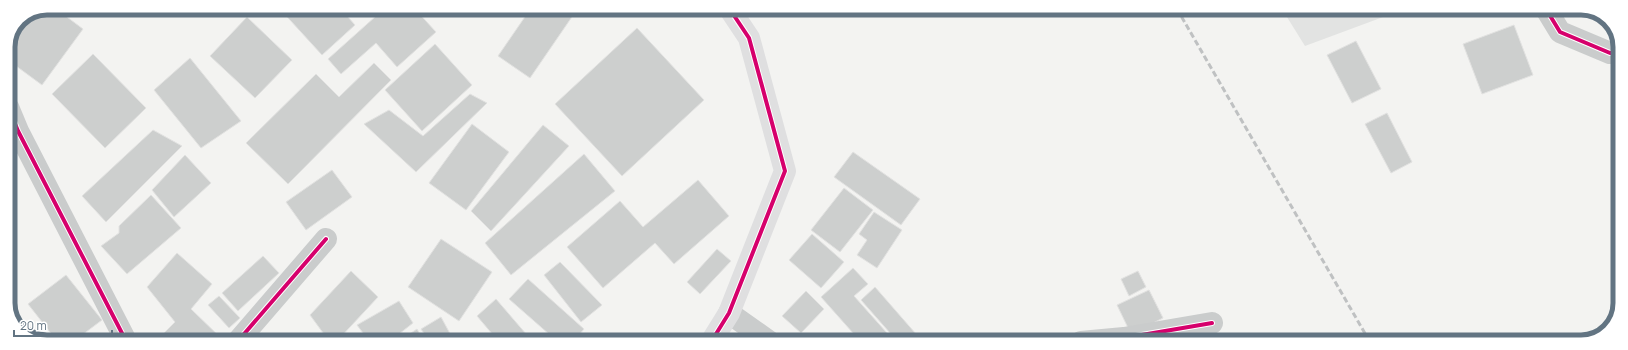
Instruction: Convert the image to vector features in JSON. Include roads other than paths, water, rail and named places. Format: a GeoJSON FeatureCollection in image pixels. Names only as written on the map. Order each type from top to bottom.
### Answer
{"type":"FeatureCollection","features":[{"type":"Feature","properties":{"kind":"street"},"geometry":{"type":"LineString","coordinates":[[715,335],[729,313],[785,171],[749,38],[734,15]]}},
{"type":"Feature","properties":{"kind":"street"},"geometry":{"type":"LineString","coordinates":[[1550,15],[1560,32],[1610,53],[1613,53]]}},
{"type":"Feature","properties":{"kind":"street"},"geometry":{"type":"LineString","coordinates":[[15,124],[123,335]]}},
{"type":"Feature","properties":{"kind":"street"},"geometry":{"type":"LineString","coordinates":[[243,335],[326,239]]}},
{"type":"Feature","properties":{"kind":"street"},"geometry":{"type":"LineString","coordinates":[[729,313],[760,335]]}},
{"type":"Feature","properties":{"kind":"street"},"geometry":{"type":"LineString","coordinates":[[1142,335],[1212,323]]}},
{"type":"Feature","properties":{"kind":"railway"},"geometry":{"type":"LineString","coordinates":[[1180,15],[1366,335]]}}]}
